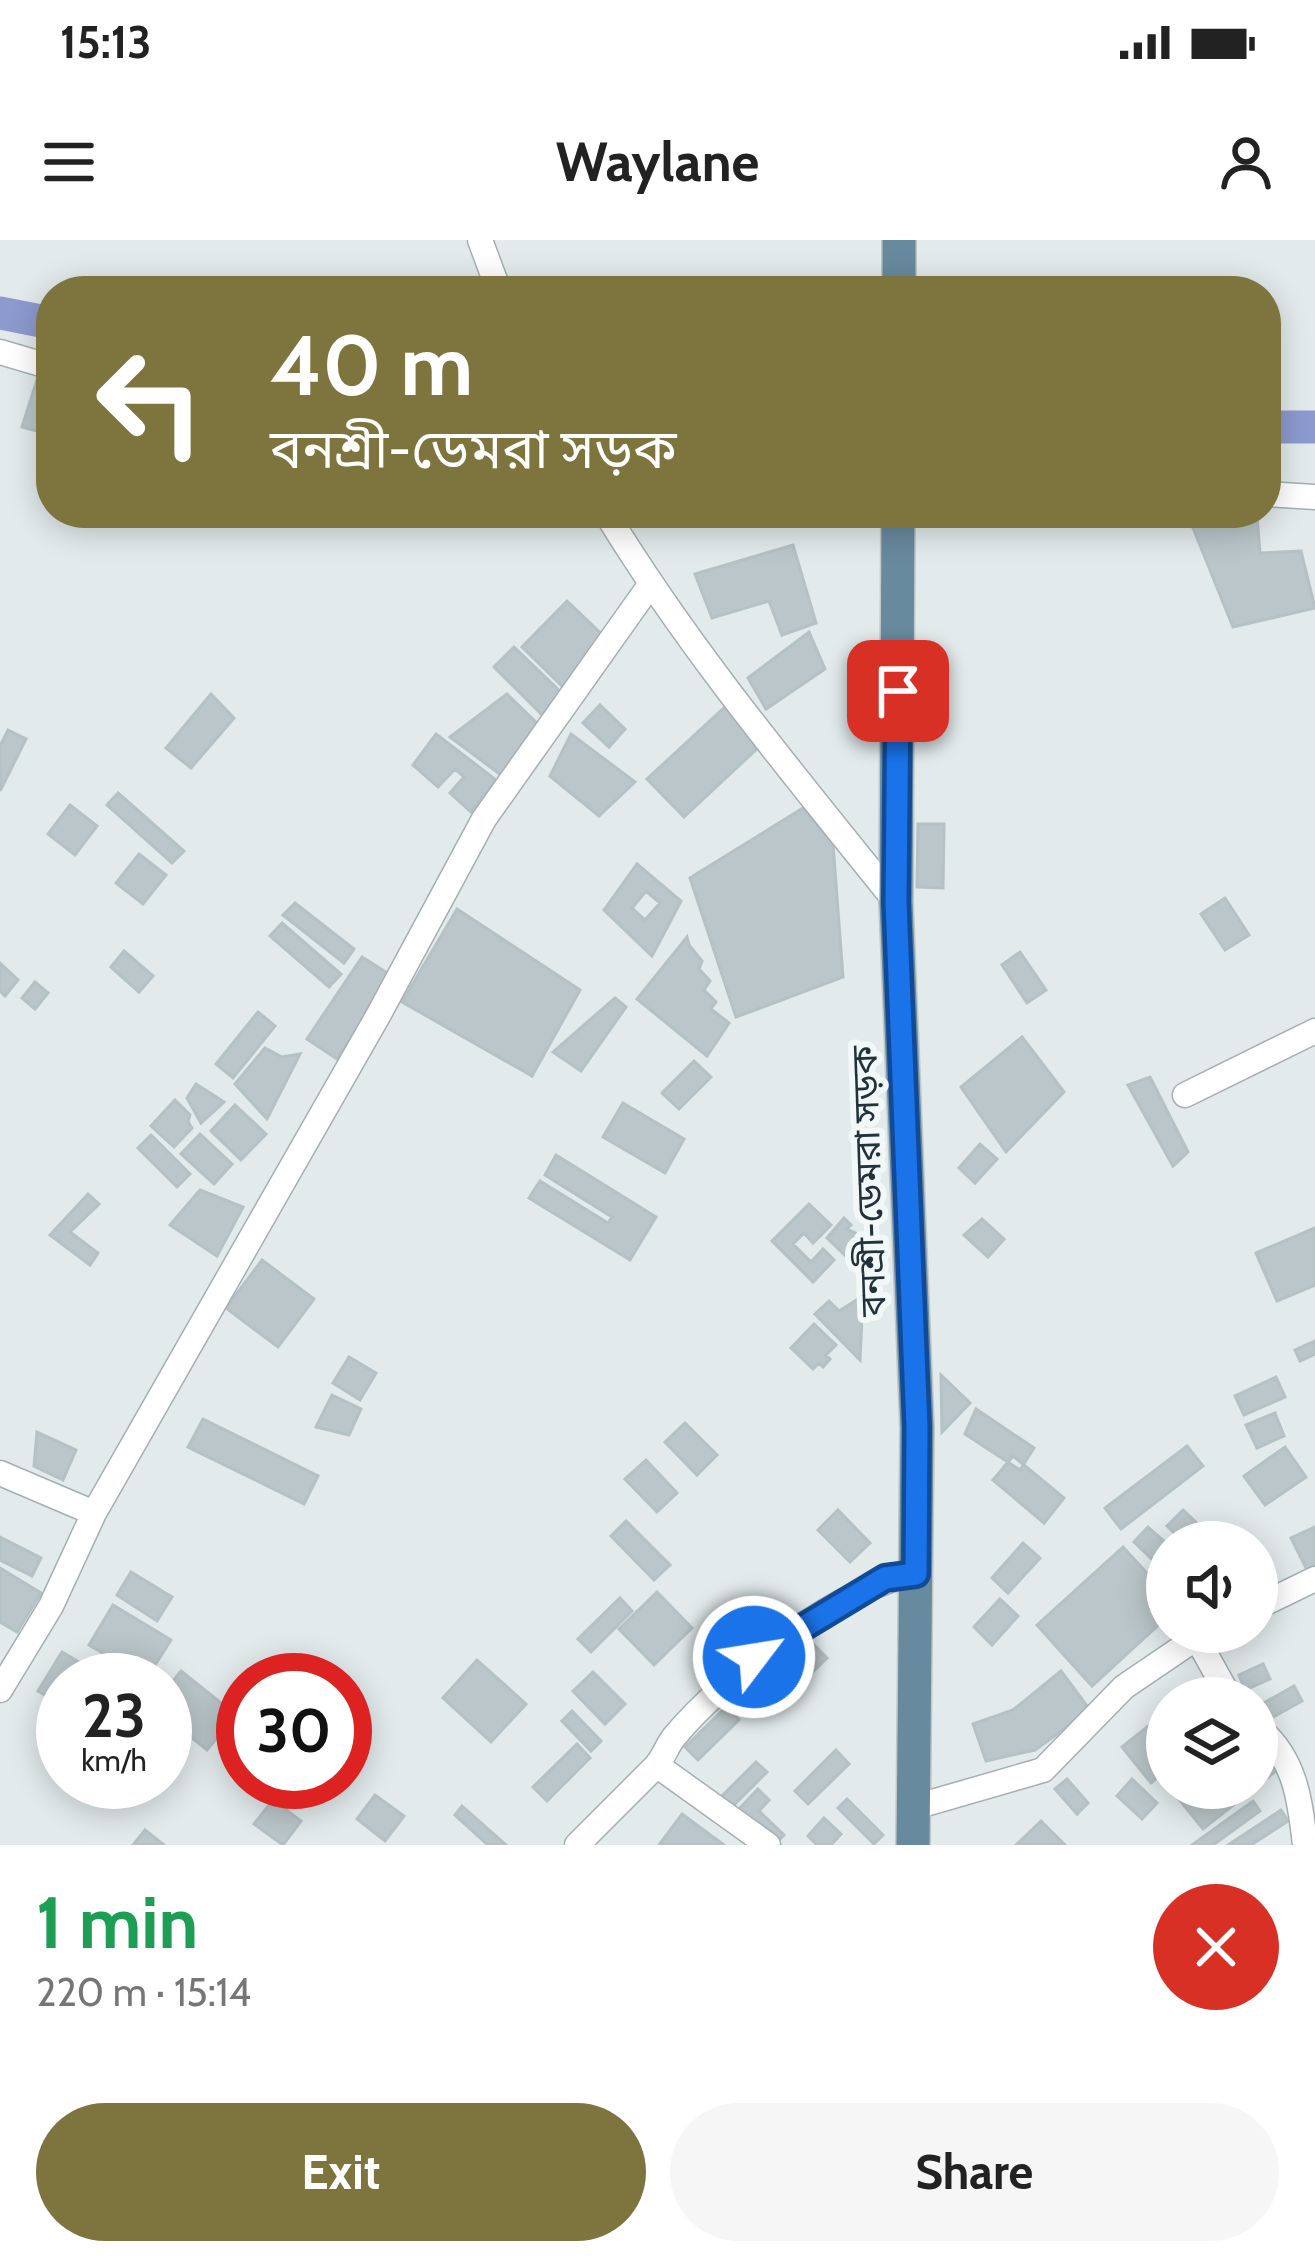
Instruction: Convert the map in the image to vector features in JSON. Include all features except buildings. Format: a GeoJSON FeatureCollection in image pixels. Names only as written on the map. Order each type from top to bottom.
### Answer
{"type":"FeatureCollection","features":[{"type":"Feature","properties":{"kind":"main road"},"geometry":{"type":"LineString","coordinates":[[898,276],[899,240]]}},
{"type":"Feature","properties":{"kind":"main road","name":"বনশ্রী-ডেমরা সড়ক"},"geometry":{"type":"LineString","coordinates":[[898,528],[896,902],[917,1427],[914,1845]]}},
{"type":"Feature","properties":{"kind":"street"},"geometry":{"type":"LineString","coordinates":[[480,240],[493,276]]}},
{"type":"Feature","properties":{"kind":"street"},"geometry":{"type":"LineString","coordinates":[[0,352],[36,363]]}},
{"type":"Feature","properties":{"kind":"street"},"geometry":{"type":"LineString","coordinates":[[1281,495],[1315,497]]}},
{"type":"Feature","properties":{"kind":"street"},"geometry":{"type":"LineString","coordinates":[[615,528],[650,585],[896,902]]}},
{"type":"Feature","properties":{"kind":"street"},"geometry":{"type":"LineString","coordinates":[[0,1690],[51,1606],[94,1514],[379,1014],[484,819],[650,585]]}},
{"type":"Feature","properties":{"kind":"street"},"geometry":{"type":"LineString","coordinates":[[1185,1095],[1315,1031]]}},
{"type":"Feature","properties":{"kind":"street"},"geometry":{"type":"LineString","coordinates":[[0,1473],[94,1514]]}},
{"type":"Feature","properties":{"kind":"street"},"geometry":{"type":"LineString","coordinates":[[577,1845],[663,1759],[670,1741],[754,1657],[885,1578],[916,1574]]}},
{"type":"Feature","properties":{"kind":"street"},"geometry":{"type":"LineString","coordinates":[[1278,1597],[1315,1579]]}},
{"type":"Feature","properties":{"kind":"street"},"geometry":{"type":"LineString","coordinates":[[915,1807],[1042,1770],[1124,1687],[1173,1653]]}},
{"type":"Feature","properties":{"kind":"street"},"geometry":{"type":"LineString","coordinates":[[1278,1749],[1295,1781],[1305,1845]]}},
{"type":"Feature","properties":{"kind":"street"},"geometry":{"type":"LineString","coordinates":[[654,1768],[662,1769],[768,1845]]}},
{"type":"Feature","properties":{"kind":"waterway"},"geometry":{"type":"LineString","coordinates":[[0,313],[36,320]]}},
{"type":"Feature","properties":{"kind":"waterway"},"geometry":{"type":"LineString","coordinates":[[1281,427],[1315,427]]}},
{"type":"Feature","properties":{"kind":"route"},"geometry":{"type":"LineString","coordinates":[[754,1657],[885,1578],[916,1574],[917,1427],[896,902],[898,691]]}}]}
